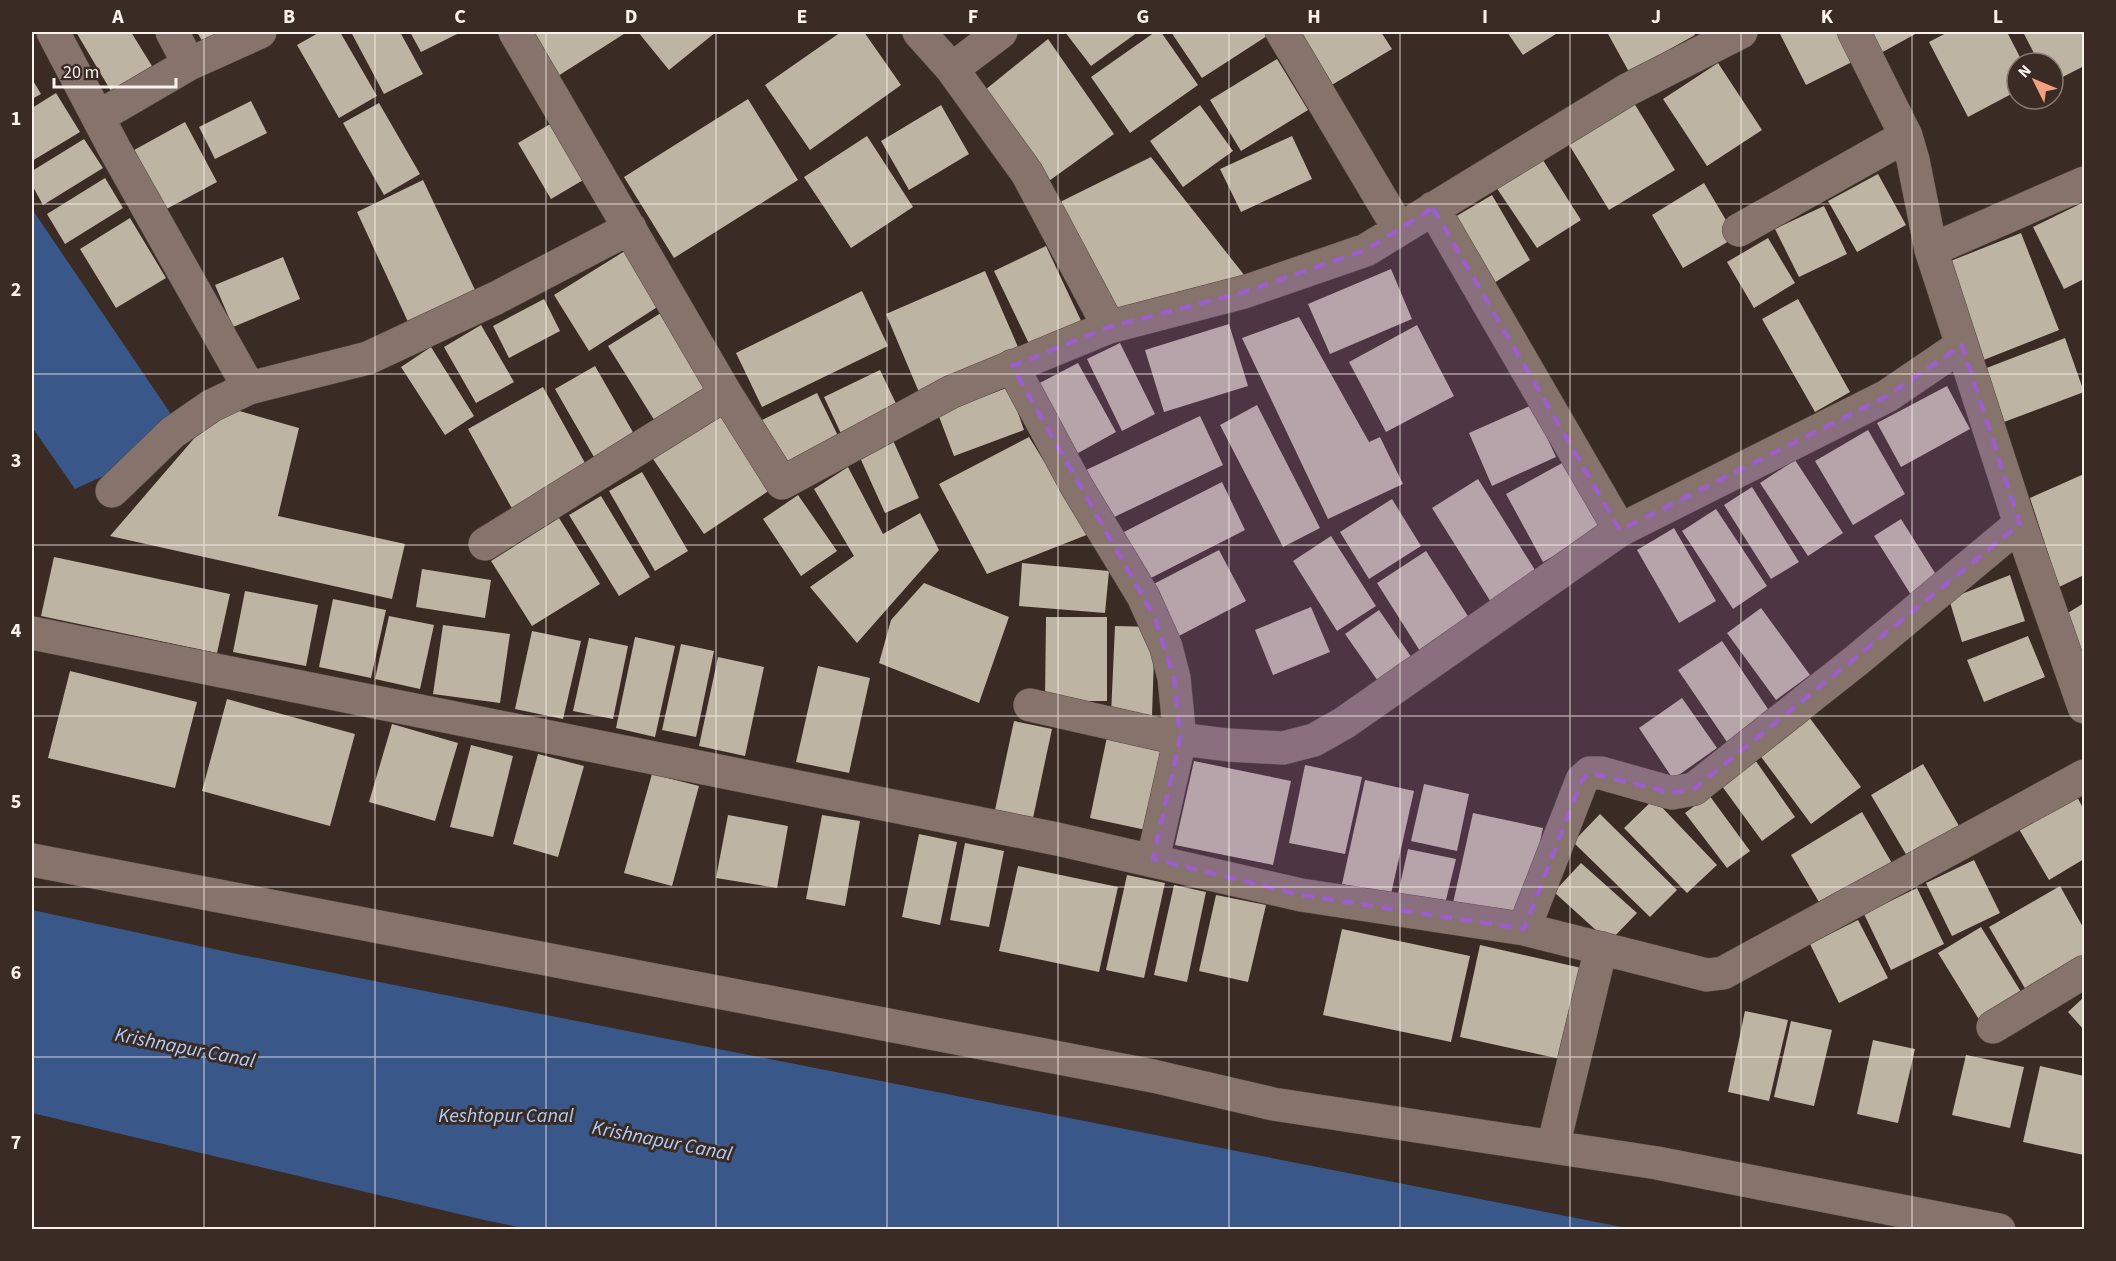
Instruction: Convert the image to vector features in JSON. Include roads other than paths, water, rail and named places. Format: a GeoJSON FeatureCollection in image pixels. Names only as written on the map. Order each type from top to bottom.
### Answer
{"type":"FeatureCollection","features":[{"type":"Feature","properties":{"kind":"street"},"geometry":{"type":"LineString","coordinates":[[53,32],[249,388]]}},
{"type":"Feature","properties":{"kind":"street"},"geometry":{"type":"LineString","coordinates":[[172,32],[189,64]]}},
{"type":"Feature","properties":{"kind":"street"},"geometry":{"type":"LineString","coordinates":[[98,117],[189,64],[260,32]]}},
{"type":"Feature","properties":{"kind":"street"},"geometry":{"type":"LineString","coordinates":[[515,32],[726,394],[776,478],[782,483],[951,392],[1109,327],[1244,292],[1366,250],[1628,90],[1741,32]]}},
{"type":"Feature","properties":{"kind":"street"},"geometry":{"type":"LineString","coordinates":[[919,32],[952,69],[1027,173],[1109,327]]}},
{"type":"Feature","properties":{"kind":"street"},"geometry":{"type":"LineString","coordinates":[[952,69],[1001,32]]}},
{"type":"Feature","properties":{"kind":"street"},"geometry":{"type":"LineString","coordinates":[[1282,32],[1400,229]]}},
{"type":"Feature","properties":{"kind":"street"},"geometry":{"type":"LineString","coordinates":[[1854,32],[1906,136],[1931,250],[2020,525],[2085,707]]}},
{"type":"Feature","properties":{"kind":"street"},"geometry":{"type":"LineString","coordinates":[[1739,230],[1906,136]]}},
{"type":"Feature","properties":{"kind":"street"},"geometry":{"type":"LineString","coordinates":[[1931,250],[2085,183]]}},
{"type":"Feature","properties":{"kind":"street"},"geometry":{"type":"LineString","coordinates":[[1433,208],[1620,530]]}},
{"type":"Feature","properties":{"kind":"street"},"geometry":{"type":"LineString","coordinates":[[112,491],[172,433],[211,406],[249,388],[368,358],[496,298],[630,228]]}},
{"type":"Feature","properties":{"kind":"street"},"geometry":{"type":"LineString","coordinates":[[1030,705],[1180,739],[1283,747],[1314,740],[1344,723],[1620,530],[1887,396],[1962,345]]}},
{"type":"Feature","properties":{"kind":"street"},"geometry":{"type":"LineString","coordinates":[[1012,366],[1077,487],[1155,618],[1174,678],[1180,739],[1153,859]]}},
{"type":"Feature","properties":{"kind":"street"},"geometry":{"type":"LineString","coordinates":[[485,544],[726,394]]}},
{"type":"Feature","properties":{"kind":"street"},"geometry":{"type":"LineString","coordinates":[[1524,928],[1582,780],[1590,773],[1601,772],[1672,793],[1694,789],[1857,660],[2020,525]]}},
{"type":"Feature","properties":{"kind":"street"},"geometry":{"type":"LineString","coordinates":[[32,633],[1153,859],[1300,894],[1524,928],[1707,975],[1723,973],[2085,776]]}},
{"type":"Feature","properties":{"kind":"street"},"geometry":{"type":"LineString","coordinates":[[32,860],[1153,1076],[1273,1104],[1656,1163],[1999,1230]]}},
{"type":"Feature","properties":{"kind":"street"},"geometry":{"type":"LineString","coordinates":[[1553,1147],[1601,948]]}},
{"type":"Feature","properties":{"kind":"street"},"geometry":{"type":"LineString","coordinates":[[1993,1027],[2085,972]]}},
{"type":"Feature","properties":{"kind":"water"},"geometry":{"type":"Polygon","coordinates":[[[32,209],[177,423],[134,462],[75,489],[32,427],[32,209]]]}},
{"type":"Feature","properties":{"kind":"water","name":"Keshtopur Canal"},"geometry":{"type":"Polygon","coordinates":[[[32,910],[237,954],[1632,1229],[533,1230],[32,1113],[32,910]]]}},
{"type":"Feature","properties":{"kind":"water label","name":"Krishnapur Canal"},"geometry":{"type":"Point","coordinates":[185,1048]}},
{"type":"Feature","properties":{"kind":"water label","name":"Krishnapur Canal"},"geometry":{"type":"Point","coordinates":[662,1141]}}]}
